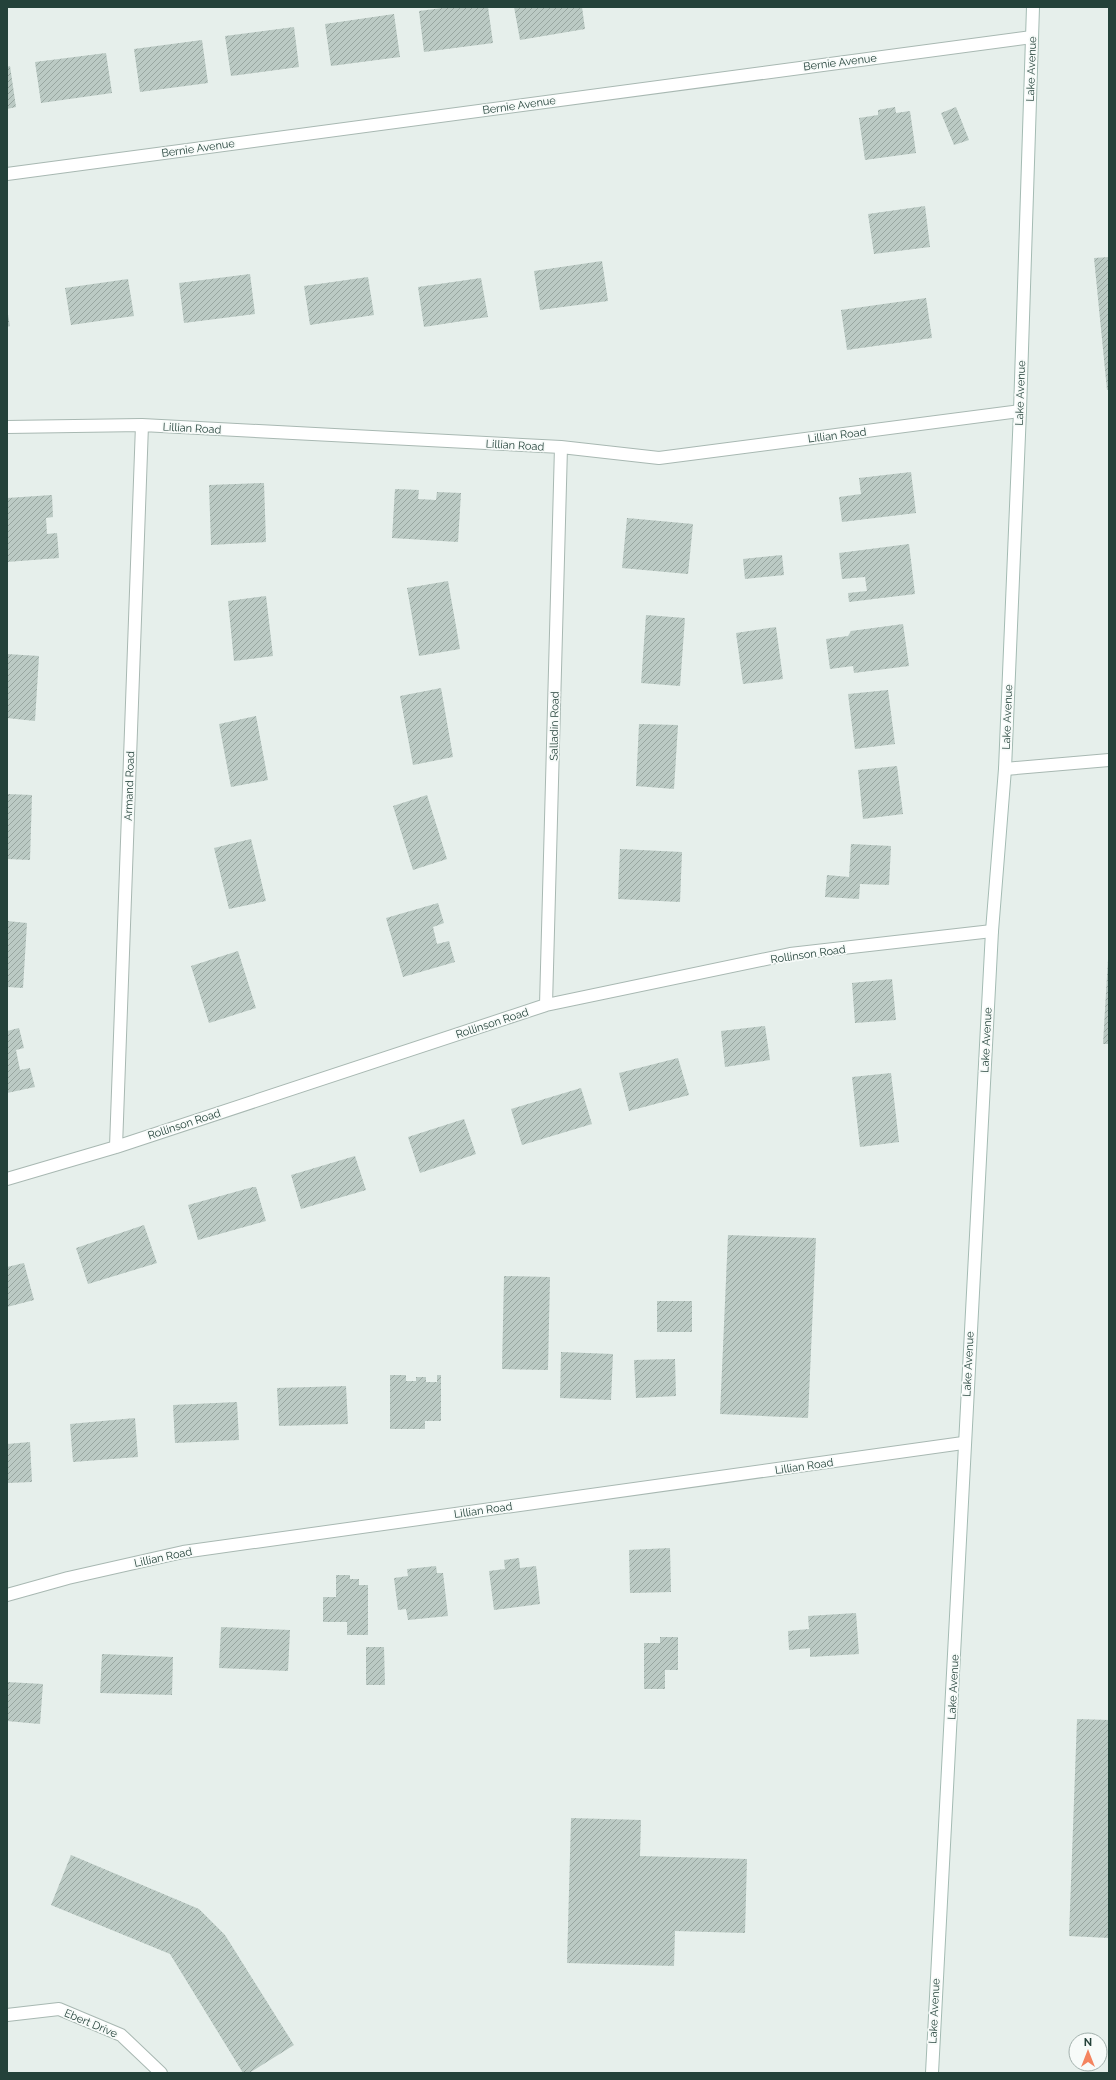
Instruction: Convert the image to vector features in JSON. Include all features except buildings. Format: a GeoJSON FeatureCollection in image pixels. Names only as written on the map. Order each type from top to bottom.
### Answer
{"type":"FeatureCollection","features":[{"type":"Feature","properties":{"kind":"street","name":"Lake Avenue"},"geometry":{"type":"LineString","coordinates":[[932,2073],[956,1626],[963,1443],[992,931],[1005,769],[1020,411],[1033,7]]}},
{"type":"Feature","properties":{"kind":"street","name":"Bernie Avenue"},"geometry":{"type":"LineString","coordinates":[[7,174],[1032,37]]}},
{"type":"Feature","properties":{"kind":"street","name":"Lillian Road"},"geometry":{"type":"LineString","coordinates":[[7,427],[142,425],[561,447],[659,458],[1020,411]]}},
{"type":"Feature","properties":{"kind":"street","name":"Armand Road"},"geometry":{"type":"LineString","coordinates":[[116,1147],[142,425]]}},
{"type":"Feature","properties":{"kind":"street","name":"Salladin Road"},"geometry":{"type":"LineString","coordinates":[[546,1005],[561,447]]}},
{"type":"Feature","properties":{"kind":"street"},"geometry":{"type":"LineString","coordinates":[[1005,769],[1109,760]]}},
{"type":"Feature","properties":{"kind":"street","name":"Rollinson Road"},"geometry":{"type":"LineString","coordinates":[[7,1178],[116,1147],[546,1005],[790,954],[992,931]]}},
{"type":"Feature","properties":{"kind":"street","name":"Lillian Road"},"geometry":{"type":"LineString","coordinates":[[7,1595],[68,1578],[182,1552],[963,1443]]}},
{"type":"Feature","properties":{"kind":"street","name":"Ebert Drive"},"geometry":{"type":"LineString","coordinates":[[7,2014],[59,2010],[121,2035],[161,2073]]}}]}
